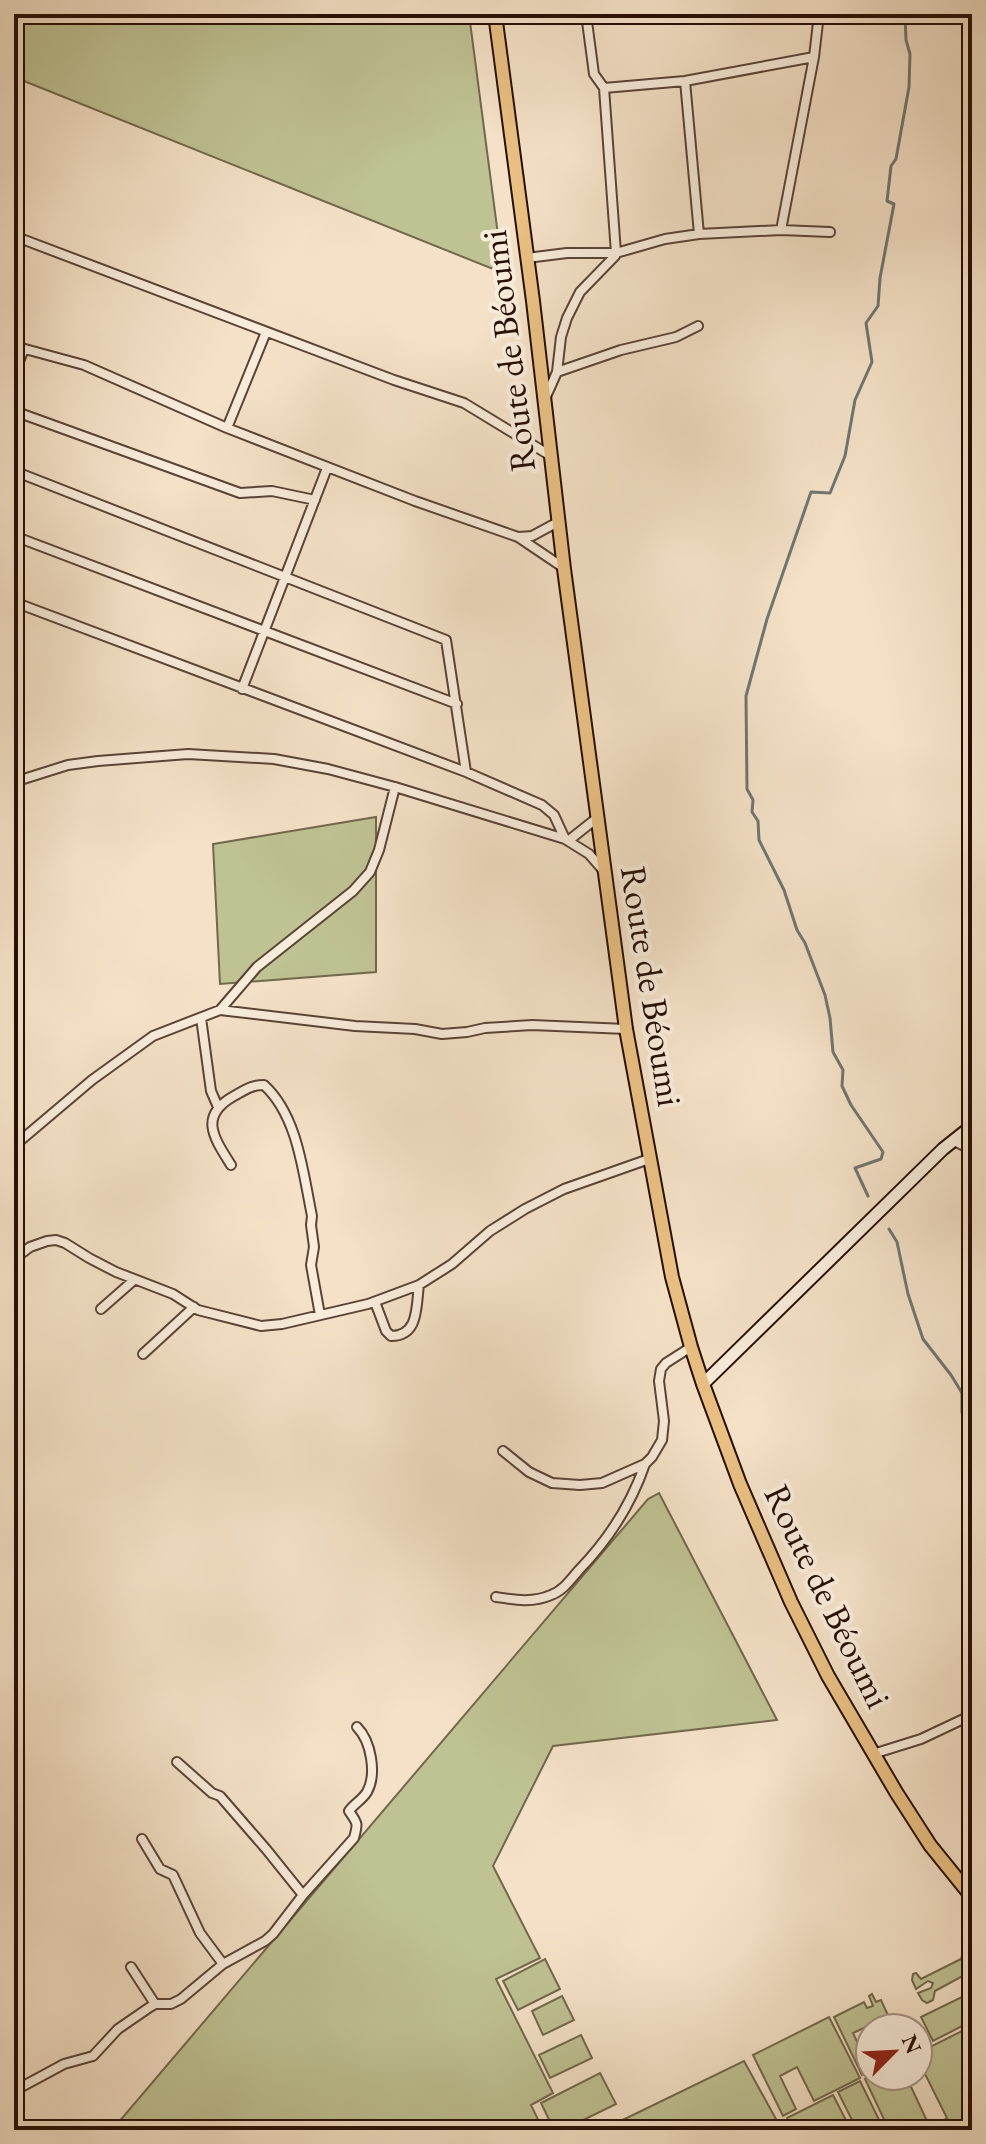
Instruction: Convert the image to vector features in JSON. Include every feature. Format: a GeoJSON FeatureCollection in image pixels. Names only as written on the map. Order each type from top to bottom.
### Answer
{"type":"FeatureCollection","features":[{"type":"Feature","properties":{"kind":"main road","name":"Route de Béoumi"},"geometry":{"type":"LineString","coordinates":[[495,14],[564,569],[626,1029],[672,1277],[703,1384],[779,1577],[828,1676],[873,1754],[930,1845],[972,1897]]}},
{"type":"Feature","properties":{"kind":"main road"},"geometry":{"type":"LineString","coordinates":[[703,1384],[887,1203],[972,1126]]}},
{"type":"Feature","properties":{"kind":"street"},"geometry":{"type":"LineString","coordinates":[[545,400],[557,372],[561,337],[567,318],[580,292],[616,253],[604,88],[594,74],[586,14]]}},
{"type":"Feature","properties":{"kind":"street"},"geometry":{"type":"LineString","coordinates":[[781,230],[814,57],[819,14]]}},
{"type":"Feature","properties":{"kind":"street"},"geometry":{"type":"LineString","coordinates":[[604,88],[685,81],[814,57]]}},
{"type":"Feature","properties":{"kind":"street"},"geometry":{"type":"LineString","coordinates":[[685,81],[699,234]]}},
{"type":"Feature","properties":{"kind":"street"},"geometry":{"type":"LineString","coordinates":[[527,258],[567,253],[616,253],[665,239],[699,234],[781,230],[830,232]]}},
{"type":"Feature","properties":{"kind":"street"},"geometry":{"type":"LineString","coordinates":[[14,236],[394,380],[464,403],[551,456]]}},
{"type":"Feature","properties":{"kind":"street"},"geometry":{"type":"LineString","coordinates":[[557,372],[621,350],[676,337],[698,326]]}},
{"type":"Feature","properties":{"kind":"street"},"geometry":{"type":"LineString","coordinates":[[227,428],[266,332]]}},
{"type":"Feature","properties":{"kind":"street"},"geometry":{"type":"LineString","coordinates":[[14,346],[84,365],[327,468],[518,537],[564,569]]}},
{"type":"Feature","properties":{"kind":"street"},"geometry":{"type":"LineString","coordinates":[[14,374],[24,349]]}},
{"type":"Feature","properties":{"kind":"street"},"geometry":{"type":"LineString","coordinates":[[14,411],[240,493],[272,491],[315,500]]}},
{"type":"Feature","properties":{"kind":"street"},"geometry":{"type":"LineString","coordinates":[[242,689],[327,468]]}},
{"type":"Feature","properties":{"kind":"street"},"geometry":{"type":"LineString","coordinates":[[14,471],[446,640],[466,772]]}},
{"type":"Feature","properties":{"kind":"street"},"geometry":{"type":"LineString","coordinates":[[518,537],[532,536],[558,522]]}},
{"type":"Feature","properties":{"kind":"street"},"geometry":{"type":"LineString","coordinates":[[14,536],[457,704]]}},
{"type":"Feature","properties":{"kind":"street"},"geometry":{"type":"LineString","coordinates":[[14,602],[466,772],[542,805],[554,815],[567,840]]}},
{"type":"Feature","properties":{"kind":"street"},"geometry":{"type":"LineString","coordinates":[[14,782],[68,765],[188,754],[274,759],[328,769],[395,787],[567,840],[589,854],[604,870]]}},
{"type":"Feature","properties":{"kind":"street"},"geometry":{"type":"LineString","coordinates":[[14,1146],[92,1080],[153,1036],[220,1010],[257,967],[353,891],[370,872],[379,850],[395,787]]}},
{"type":"Feature","properties":{"kind":"street"},"geometry":{"type":"LineString","coordinates":[[567,840],[597,818]]}},
{"type":"Feature","properties":{"kind":"street"},"geometry":{"type":"LineString","coordinates":[[220,1010],[442,1034],[532,1025],[626,1029]]}},
{"type":"Feature","properties":{"kind":"street"},"geometry":{"type":"LineString","coordinates":[[201,1018],[211,1091],[218,1107]]}},
{"type":"Feature","properties":{"kind":"street"},"geometry":{"type":"LineString","coordinates":[[231,1165],[214,1137],[214,1112],[220,1104],[252,1085],[264,1085],[275,1095],[295,1136],[312,1216],[314,1247],[311,1265],[320,1315]]}},
{"type":"Feature","properties":{"kind":"street"},"geometry":{"type":"LineString","coordinates":[[954,1141],[972,1148]]}},
{"type":"Feature","properties":{"kind":"street"},"geometry":{"type":"LineString","coordinates":[[14,1259],[30,1247],[56,1240],[134,1280],[173,1294],[194,1307],[261,1326],[282,1324],[375,1302],[419,1285],[452,1264],[490,1231],[525,1209],[564,1189],[649,1159]]}},
{"type":"Feature","properties":{"kind":"street"},"geometry":{"type":"LineString","coordinates":[[101,1309],[134,1280]]}},
{"type":"Feature","properties":{"kind":"street"},"geometry":{"type":"LineString","coordinates":[[375,1302],[386,1331],[391,1336],[404,1334],[411,1327],[415,1314],[419,1285]]}},
{"type":"Feature","properties":{"kind":"street"},"geometry":{"type":"LineString","coordinates":[[143,1354],[194,1307]]}},
{"type":"Feature","properties":{"kind":"street"},"geometry":{"type":"LineString","coordinates":[[503,1451],[529,1472],[552,1483],[602,1483],[645,1464],[662,1440],[661,1369],[691,1347]]}},
{"type":"Feature","properties":{"kind":"street"},"geometry":{"type":"LineString","coordinates":[[496,1597],[536,1600],[554,1595],[568,1583],[621,1517],[636,1490],[645,1464]]}},
{"type":"Feature","properties":{"kind":"street"},"geometry":{"type":"LineString","coordinates":[[873,1754],[921,1739],[972,1715]]}},
{"type":"Feature","properties":{"kind":"street"},"geometry":{"type":"LineString","coordinates":[[14,2091],[64,2064],[93,2056],[118,2029],[155,2004],[171,2004],[181,1999],[223,1964],[273,1934],[354,1838],[358,1829],[349,1811],[368,1791],[371,1762],[369,1746],[357,1727]]}},
{"type":"Feature","properties":{"kind":"street"},"geometry":{"type":"LineString","coordinates":[[177,1762],[212,1793],[220,1796],[303,1895]]}},
{"type":"Feature","properties":{"kind":"street"},"geometry":{"type":"LineString","coordinates":[[142,1839],[160,1869],[173,1875],[200,1933],[223,1964]]}},
{"type":"Feature","properties":{"kind":"street"},"geometry":{"type":"LineString","coordinates":[[131,1967],[155,2004]]}},
{"type":"Feature","properties":{"kind":"green space"},"geometry":{"type":"Polygon","coordinates":[[[14,14],[469,14],[503,273],[14,77],[14,14]]]}},
{"type":"Feature","properties":{"kind":"green space"},"geometry":{"type":"Polygon","coordinates":[[[376,817],[376,972],[220,984],[213,844],[376,817]]]}},
{"type":"Feature","properties":{"kind":"green space"},"geometry":{"type":"Polygon","coordinates":[[[659,1493],[777,1720],[553,1746],[493,1866],[540,1958],[496,1979],[553,2093],[531,2105],[543,2130],[112,2130],[648,1499],[659,1493]]]}},
{"type":"Feature","properties":{"kind":"green space"},"geometry":{"type":"Polygon","coordinates":[[[968,1947],[972,1952],[972,1971],[935,1991],[933,2000],[927,2003],[922,2000],[918,1993],[931,1988],[933,1983],[928,1981],[916,1989],[913,1974],[916,1973],[921,1979],[961,1959],[964,1949],[968,1947]]]}},
{"type":"Feature","properties":{"kind":"green space"},"geometry":{"type":"Polygon","coordinates":[[[545,1959],[560,1989],[518,2010],[503,1981],[545,1959]]]}},
{"type":"Feature","properties":{"kind":"green space"},"geometry":{"type":"Polygon","coordinates":[[[972,1992],[972,2021],[934,2040],[934,2012],[931,2012],[972,1992]]]}},
{"type":"Feature","properties":{"kind":"green space"},"geometry":{"type":"Polygon","coordinates":[[[872,1994],[876,2002],[881,2000],[887,2012],[854,2012],[854,2058],[834,2017],[864,2002],[867,2008],[873,2006],[869,1996],[872,1994]]]}},
{"type":"Feature","properties":{"kind":"green space"},"geometry":{"type":"Polygon","coordinates":[[[562,1996],[574,2020],[543,2035],[532,2011],[562,1996]]]}},
{"type":"Feature","properties":{"kind":"green space"},"geometry":{"type":"Polygon","coordinates":[[[829,2017],[854,2066],[854,2081],[814,2101],[797,2067],[780,2076],[796,2109],[783,2116],[753,2055],[829,2017]]]}},
{"type":"Feature","properties":{"kind":"green space"},"geometry":{"type":"Polygon","coordinates":[[[972,2026],[972,2130],[944,2130],[940,2123],[947,2118],[934,2092],[934,2045],[972,2026]]]}},
{"type":"Feature","properties":{"kind":"green space"},"geometry":{"type":"Polygon","coordinates":[[[581,2035],[592,2058],[550,2078],[539,2055],[581,2035]]]}},
{"type":"Feature","properties":{"kind":"green space"},"geometry":{"type":"Polygon","coordinates":[[[744,2061],[782,2130],[602,2130],[744,2061]]]}},
{"type":"Feature","properties":{"kind":"green space"},"geometry":{"type":"Polygon","coordinates":[[[600,2073],[616,2104],[563,2130],[554,2130],[541,2103],[600,2073]]]}},
{"type":"Feature","properties":{"kind":"green space"},"geometry":{"type":"Polygon","coordinates":[[[854,2084],[854,2092],[865,2092],[884,2130],[857,2130],[838,2092],[854,2084]]]}},
{"type":"Feature","properties":{"kind":"green space"},"geometry":{"type":"Polygon","coordinates":[[[871,2092],[913,2092],[928,2123],[914,2130],[889,2130],[871,2092]]]}},
{"type":"Feature","properties":{"kind":"green space"},"geometry":{"type":"Polygon","coordinates":[[[833,2095],[851,2130],[793,2130],[787,2118],[833,2095]]]}},
{"type":"Feature","properties":{"kind":"waterway"},"geometry":{"type":"LineString","coordinates":[[868,1196],[855,1168],[881,1159],[883,1152],[842,1086],[843,1070],[833,1052],[825,995],[797,930],[784,890],[759,840],[758,821],[752,812],[753,800],[747,789],[746,696],[767,619],[811,492],[830,493],[845,456],[855,400],[872,362],[866,323],[878,306],[894,204],[887,201],[891,166],[896,159],[909,87],[910,54],[905,14]]}},
{"type":"Feature","properties":{"kind":"waterway"},"geometry":{"type":"LineString","coordinates":[[889,1229],[897,1242],[908,1294],[923,1339],[962,1393],[962,1412],[972,1453]]}}]}
